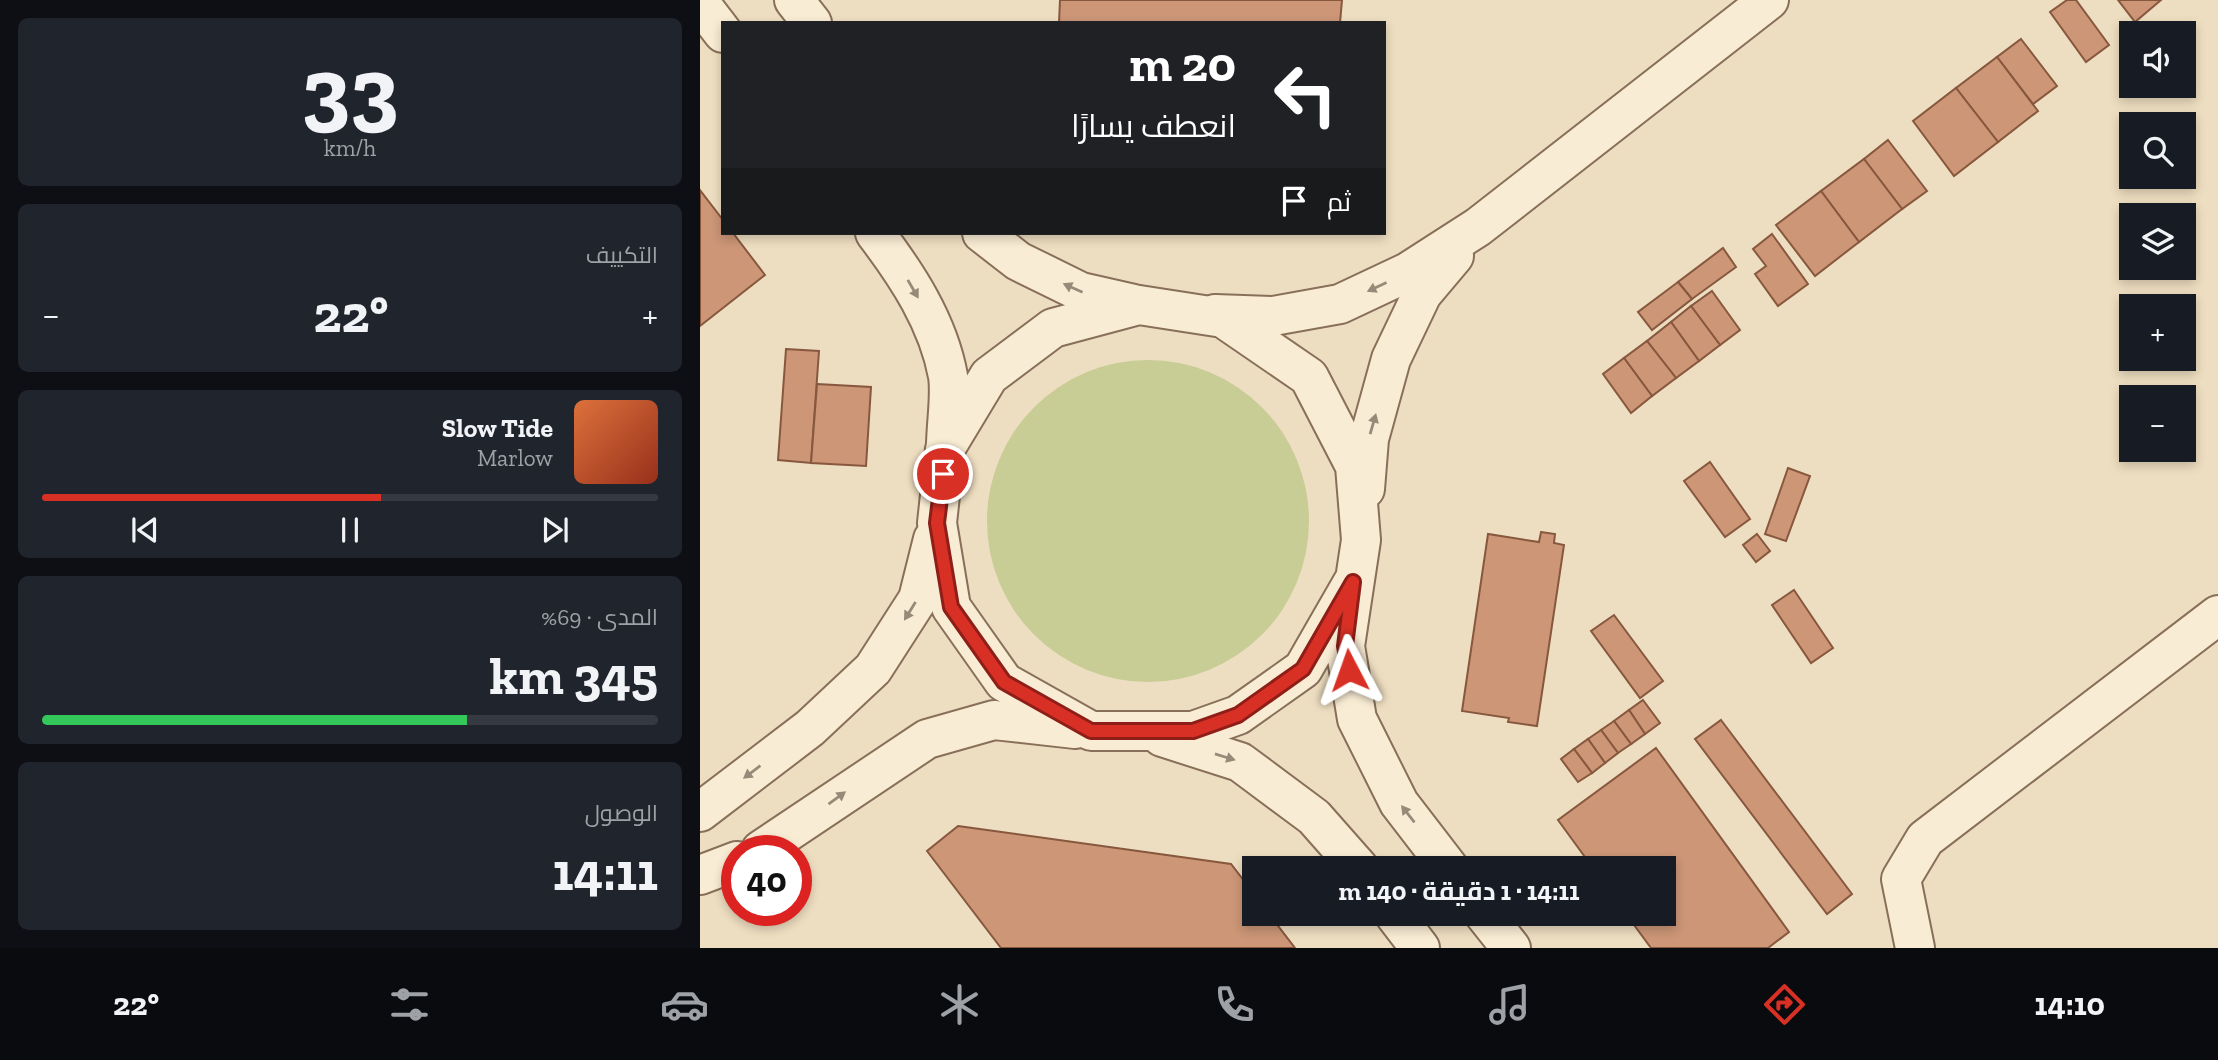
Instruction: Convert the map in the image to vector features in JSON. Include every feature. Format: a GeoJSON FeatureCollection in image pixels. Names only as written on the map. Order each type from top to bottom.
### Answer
{"type":"FeatureCollection","features":[{"type":"Feature","properties":{"kind":"street"},"geometry":{"type":"LineString","coordinates":[[794,0],[810,21]]}},
{"type":"Feature","properties":{"kind":"street"},"geometry":{"type":"LineString","coordinates":[[1188,313],[1273,316],[1340,304],[1408,272],[1478,227],[1769,0]]}},
{"type":"Feature","properties":{"kind":"street"},"geometry":{"type":"LineString","coordinates":[[700,3],[721,30]]}},
{"type":"Feature","properties":{"kind":"street"},"geometry":{"type":"LineString","coordinates":[[1440,856],[1399,803],[1357,719],[1345,646],[1361,540],[1369,439],[1391,359],[1422,294],[1478,227]]}},
{"type":"Feature","properties":{"kind":"street"},"geometry":{"type":"LineString","coordinates":[[700,812],[810,728],[873,669],[918,599],[937,523],[945,449],[948,378],[931,320],[898,263],[877,235]]}},
{"type":"Feature","properties":{"kind":"street"},"geometry":{"type":"LineString","coordinates":[[984,235],[1017,261],[1080,292],[1139,306],[1223,318],[1309,377],[1355,466],[1361,540]]}},
{"type":"Feature","properties":{"kind":"street"},"geometry":{"type":"LineString","coordinates":[[945,449],[989,376],[1053,328],[1139,306]]}},
{"type":"Feature","properties":{"kind":"street"},"geometry":{"type":"LineString","coordinates":[[937,523],[951,607],[1004,682],[1091,731]]}},
{"type":"Feature","properties":{"kind":"street"},"geometry":{"type":"LineString","coordinates":[[783,835],[927,739],[995,720],[1091,731],[1193,731],[1238,715],[1303,669],[1353,582]]}},
{"type":"Feature","properties":{"kind":"street"},"geometry":{"type":"LineString","coordinates":[[1915,948],[1901,879],[1926,839],[2218,615]]}},
{"type":"Feature","properties":{"kind":"street"},"geometry":{"type":"LineString","coordinates":[[1136,730],[1240,762],[1314,817],[1348,856]]}},
{"type":"Feature","properties":{"kind":"street"},"geometry":{"type":"LineString","coordinates":[[700,875],[721,867]]}},
{"type":"Feature","properties":{"kind":"street"},"geometry":{"type":"LineString","coordinates":[[1403,926],[1420,948]]}},
{"type":"Feature","properties":{"kind":"street"},"geometry":{"type":"LineString","coordinates":[[1494,926],[1511,948]]}},
{"type":"Feature","properties":{"kind":"green space"},"geometry":{"type":"Polygon","coordinates":[[[1132,360],[1164,360],[1195,367],[1224,379],[1250,396],[1273,419],[1297,459],[1309,505],[1309,537],[1297,583],[1282,611],[1250,646],[1224,663],[1195,675],[1164,682],[1132,682],[1101,675],[1072,663],[1046,646],[1023,623],[1006,597],[994,568],[987,537],[987,505],[994,474],[1006,445],[1023,419],[1046,396],[1072,379],[1101,367],[1132,360]]]}},
{"type":"Feature","properties":{"kind":"building"},"geometry":{"type":"Polygon","coordinates":[[[1060,0],[1342,0],[1340,21],[1059,21],[1060,0]]]}},
{"type":"Feature","properties":{"kind":"building"},"geometry":{"type":"Polygon","coordinates":[[[2067,0],[2076,0],[2109,45],[2086,62],[2050,12],[2067,0]]]}},
{"type":"Feature","properties":{"kind":"building"},"geometry":{"type":"Polygon","coordinates":[[[2118,0],[2161,0],[2136,21],[2118,0]]]}},
{"type":"Feature","properties":{"kind":"building"},"geometry":{"type":"Polygon","coordinates":[[[2021,39],[2057,86],[2033,104],[1997,57],[2021,39]]]}},
{"type":"Feature","properties":{"kind":"building"},"geometry":{"type":"Polygon","coordinates":[[[1997,57],[2038,111],[1998,142],[1956,88],[1997,57]]]}},
{"type":"Feature","properties":{"kind":"building"},"geometry":{"type":"Polygon","coordinates":[[[1956,88],[1998,142],[1954,176],[1913,121],[1956,88]]]}},
{"type":"Feature","properties":{"kind":"building"},"geometry":{"type":"Polygon","coordinates":[[[1888,140],[1927,191],[1902,209],[1864,159],[1888,140]]]}},
{"type":"Feature","properties":{"kind":"building"},"geometry":{"type":"Polygon","coordinates":[[[1864,159],[1902,209],[1859,242],[1821,191],[1864,159]]]}},
{"type":"Feature","properties":{"kind":"building"},"geometry":{"type":"Polygon","coordinates":[[[700,190],[721,217],[721,235],[735,235],[765,275],[700,326],[700,190]]]}},
{"type":"Feature","properties":{"kind":"building"},"geometry":{"type":"Polygon","coordinates":[[[1821,191],[1859,242],[1815,276],[1776,225],[1821,191]]]}},
{"type":"Feature","properties":{"kind":"building"},"geometry":{"type":"Polygon","coordinates":[[[1772,234],[1808,284],[1778,306],[1755,274],[1766,266],[1753,249],[1772,234]]]}},
{"type":"Feature","properties":{"kind":"building"},"geometry":{"type":"Polygon","coordinates":[[[1723,248],[1736,267],[1692,299],[1678,282],[1723,248]]]}},
{"type":"Feature","properties":{"kind":"building"},"geometry":{"type":"Polygon","coordinates":[[[1678,282],[1692,299],[1652,330],[1638,312],[1678,282]]]}},
{"type":"Feature","properties":{"kind":"building"},"geometry":{"type":"Polygon","coordinates":[[[1712,291],[1740,330],[1720,345],[1691,306],[1712,291]]]}},
{"type":"Feature","properties":{"kind":"building"},"geometry":{"type":"Polygon","coordinates":[[[1691,306],[1720,345],[1699,361],[1671,322],[1691,306]]]}},
{"type":"Feature","properties":{"kind":"building"},"geometry":{"type":"Polygon","coordinates":[[[1671,322],[1699,361],[1676,378],[1647,341],[1671,322]]]}},
{"type":"Feature","properties":{"kind":"building"},"geometry":{"type":"Polygon","coordinates":[[[1647,341],[1676,378],[1652,396],[1624,358],[1647,341]]]}},
{"type":"Feature","properties":{"kind":"building"},"geometry":{"type":"Polygon","coordinates":[[[786,349],[819,351],[811,463],[778,460],[786,349]]]}},
{"type":"Feature","properties":{"kind":"building"},"geometry":{"type":"Polygon","coordinates":[[[1624,358],[1652,396],[1631,413],[1603,374],[1624,358]]]}},
{"type":"Feature","properties":{"kind":"building"},"geometry":{"type":"Polygon","coordinates":[[[817,384],[871,387],[866,466],[811,463],[817,384]]]}},
{"type":"Feature","properties":{"kind":"building"},"geometry":{"type":"Polygon","coordinates":[[[1710,462],[1750,519],[1725,537],[1684,481],[1710,462]]]}},
{"type":"Feature","properties":{"kind":"building"},"geometry":{"type":"Polygon","coordinates":[[[1788,468],[1810,476],[1786,541],[1765,534],[1788,468]]]}},
{"type":"Feature","properties":{"kind":"building"},"geometry":{"type":"Polygon","coordinates":[[[1541,532],[1555,534],[1554,543],[1564,545],[1537,726],[1508,722],[1509,718],[1462,711],[1488,534],[1539,542],[1541,532]]]}},
{"type":"Feature","properties":{"kind":"building"},"geometry":{"type":"Polygon","coordinates":[[[1757,534],[1770,551],[1756,562],[1743,545],[1757,534]]]}},
{"type":"Feature","properties":{"kind":"building"},"geometry":{"type":"Polygon","coordinates":[[[1794,590],[1833,648],[1811,663],[1772,605],[1794,590]]]}},
{"type":"Feature","properties":{"kind":"building"},"geometry":{"type":"Polygon","coordinates":[[[1614,615],[1663,681],[1640,698],[1591,631],[1614,615]]]}},
{"type":"Feature","properties":{"kind":"building"},"geometry":{"type":"Polygon","coordinates":[[[1643,700],[1660,723],[1645,734],[1629,710],[1643,700]]]}},
{"type":"Feature","properties":{"kind":"building"},"geometry":{"type":"Polygon","coordinates":[[[1629,710],[1645,734],[1631,744],[1614,721],[1629,710]]]}},
{"type":"Feature","properties":{"kind":"building"},"geometry":{"type":"Polygon","coordinates":[[[1721,720],[1852,894],[1827,914],[1695,739],[1721,720]]]}},
{"type":"Feature","properties":{"kind":"building"},"geometry":{"type":"Polygon","coordinates":[[[1614,721],[1631,744],[1618,753],[1601,730],[1614,721]]]}},
{"type":"Feature","properties":{"kind":"building"},"geometry":{"type":"Polygon","coordinates":[[[1601,730],[1618,753],[1605,763],[1588,739],[1601,730]]]}},
{"type":"Feature","properties":{"kind":"building"},"geometry":{"type":"Polygon","coordinates":[[[1588,739],[1605,763],[1592,773],[1574,749],[1588,739]]]}},
{"type":"Feature","properties":{"kind":"building"},"geometry":{"type":"Polygon","coordinates":[[[1656,748],[1789,932],[1768,948],[1651,948],[1635,926],[1676,926],[1676,856],[1584,856],[1558,820],[1656,748]]]}},
{"type":"Feature","properties":{"kind":"building"},"geometry":{"type":"Polygon","coordinates":[[[1574,749],[1592,773],[1578,782],[1561,759],[1574,749]]]}},
{"type":"Feature","properties":{"kind":"building"},"geometry":{"type":"Polygon","coordinates":[[[958,826],[1231,864],[1242,878],[1242,926],[1278,926],[1295,948],[1001,948],[927,851],[958,826]]]}},
{"type":"Feature","properties":{"kind":"route"},"geometry":{"type":"LineString","coordinates":[[943,474],[937,523],[951,607],[1004,682],[1091,731],[1193,731],[1238,715],[1303,669],[1353,582],[1345,646],[1349,670]]}}]}
